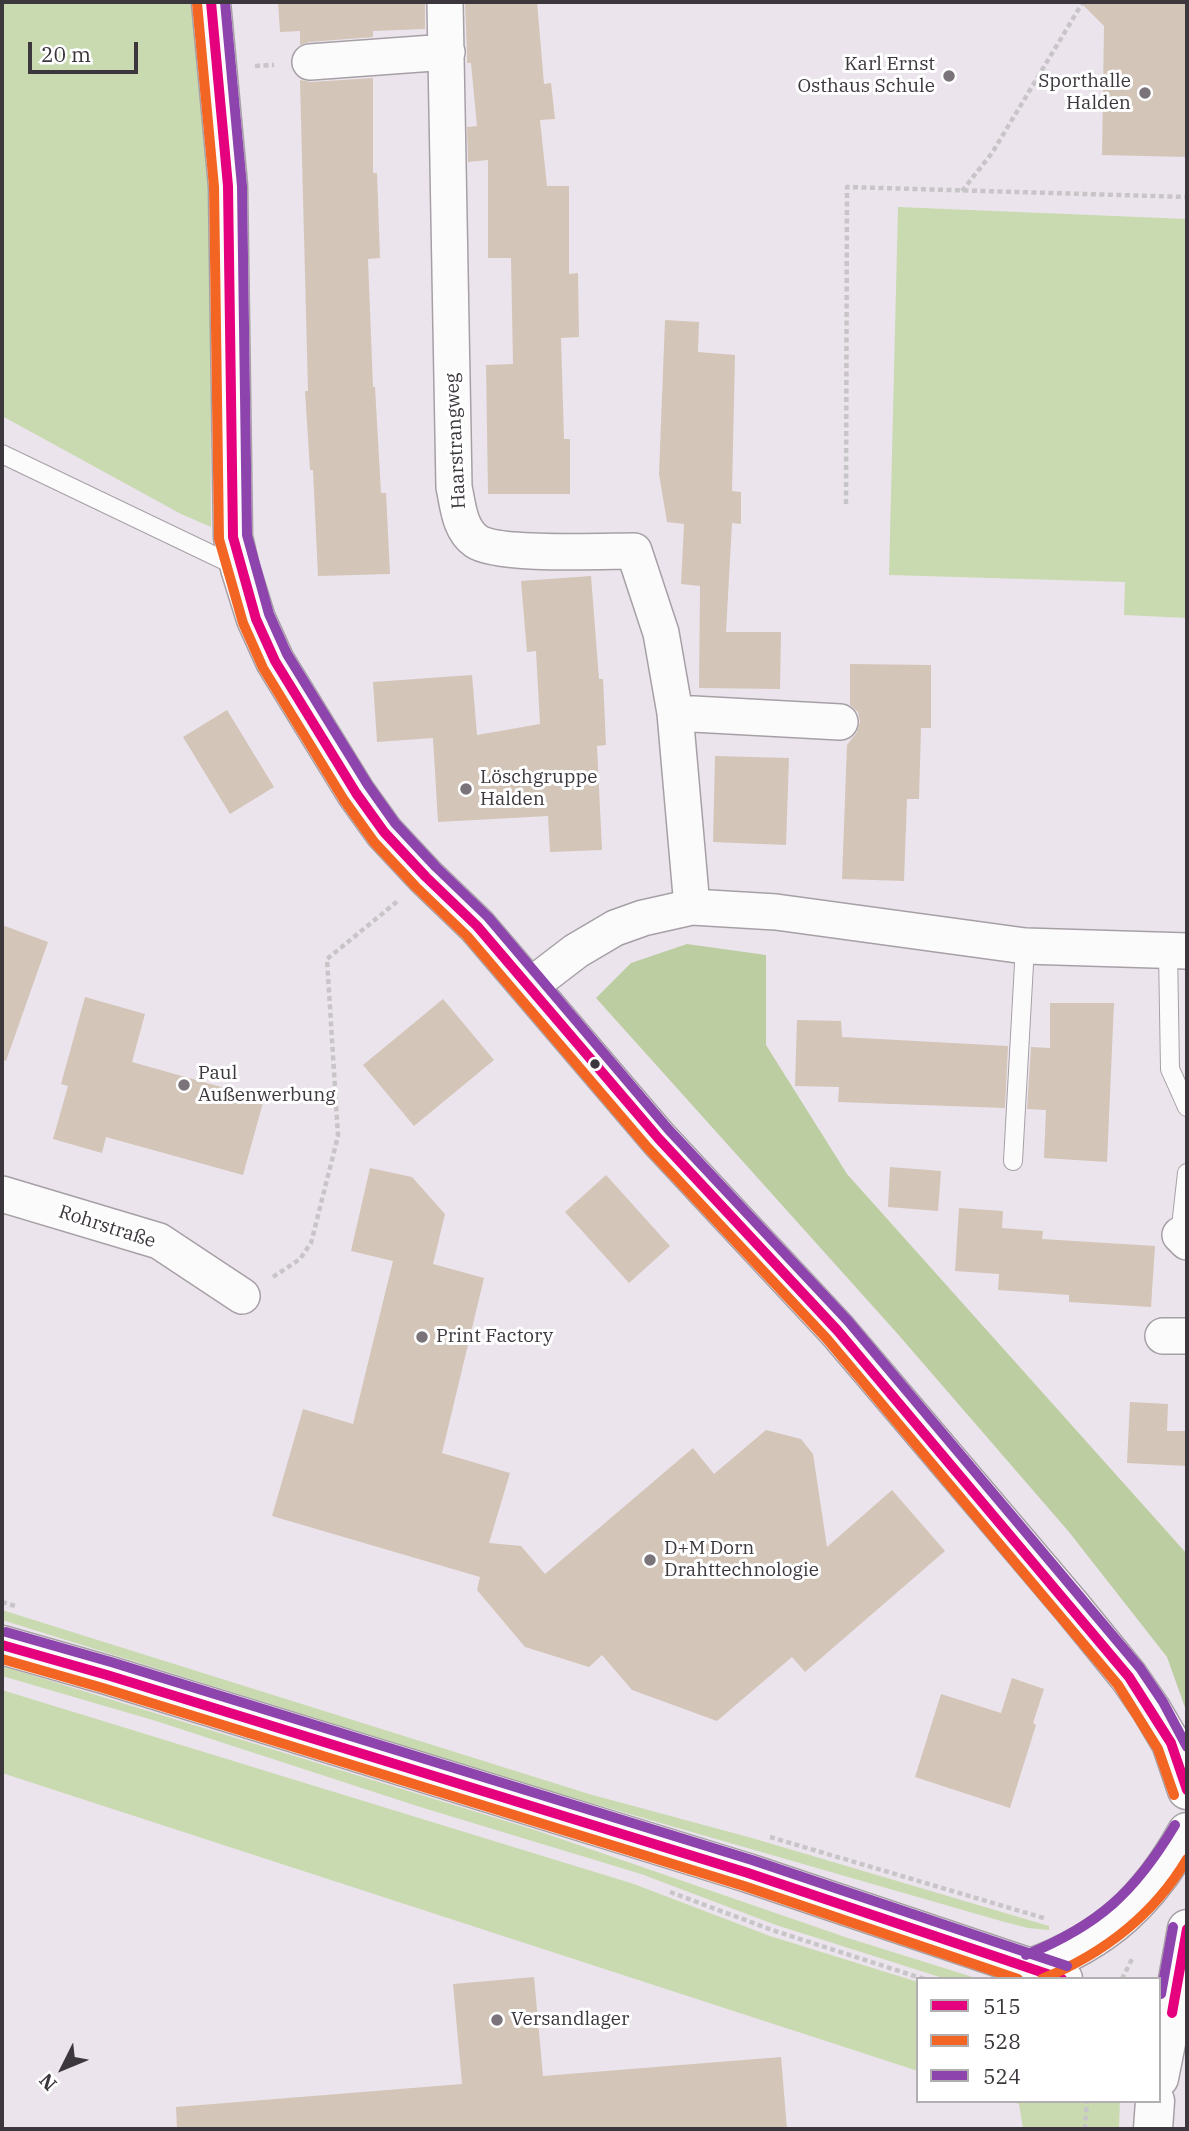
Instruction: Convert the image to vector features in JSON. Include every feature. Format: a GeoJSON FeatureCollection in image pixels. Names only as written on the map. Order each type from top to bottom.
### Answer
{"type":"FeatureCollection","features":[{"type":"Feature","properties":{"kind":"main road"},"geometry":{"type":"LineString","coordinates":[[211,2],[228,186],[233,537],[256,619],[275,661],[356,793],[377,822],[426,877],[477,926],[659,1139],[837,1330],[1129,1677],[1171,1743],[1187,1790]]}},
{"type":"Feature","properties":{"kind":"main road"},"geometry":{"type":"LineString","coordinates":[[2,1645],[748,1873],[1047,1973],[1056,1959],[1090,1940],[1132,1909],[1170,1862],[1187,1832]]}},
{"type":"Feature","properties":{"kind":"main road"},"geometry":{"type":"LineString","coordinates":[[1161,2069],[1187,1929]]}},
{"type":"Feature","properties":{"kind":"main road"},"geometry":{"type":"LineString","coordinates":[[1153,2129],[1155,2103]]}},
{"type":"Feature","properties":{"kind":"street","name":"Haarstrangweg"},"geometry":{"type":"LineString","coordinates":[[445,2],[454,487],[460,521],[476,541],[510,550],[634,551],[661,633],[675,712],[680,745],[692,907]]}},
{"type":"Feature","properties":{"kind":"street"},"geometry":{"type":"LineString","coordinates":[[310,62],[447,52]]}},
{"type":"Feature","properties":{"kind":"street"},"geometry":{"type":"LineString","coordinates":[[675,712],[841,722]]}},
{"type":"Feature","properties":{"kind":"street"},"geometry":{"type":"LineString","coordinates":[[529,987],[576,951],[615,928],[643,918],[692,907],[776,912],[1025,946],[1178,951]]}},
{"type":"Feature","properties":{"kind":"street","name":"Rohrstraße"},"geometry":{"type":"LineString","coordinates":[[2,1194],[159,1241],[242,1296]]}},
{"type":"Feature","properties":{"kind":"lane"},"geometry":{"type":"LineString","coordinates":[[2,454],[240,568]]}},
{"type":"Feature","properties":{"kind":"lane"},"geometry":{"type":"LineString","coordinates":[[1013,1161],[1025,946]]}},
{"type":"Feature","properties":{"kind":"lane"},"geometry":{"type":"LineString","coordinates":[[1178,951],[1170,1069],[1187,1107]]}},
{"type":"Feature","properties":{"kind":"lane"},"geometry":{"type":"LineString","coordinates":[[1184,1238],[1187,1173]]}},
{"type":"Feature","properties":{"kind":"path"},"geometry":{"type":"LineString","coordinates":[[962,191],[992,153],[1083,2]]}},
{"type":"Feature","properties":{"kind":"path"},"geometry":{"type":"LineString","coordinates":[[219,69],[310,62]]}},
{"type":"Feature","properties":{"kind":"path"},"geometry":{"type":"LineString","coordinates":[[846,504],[847,187],[1187,197]]}},
{"type":"Feature","properties":{"kind":"path"},"geometry":{"type":"LineString","coordinates":[[242,1296],[300,1259],[311,1243],[335,1149],[338,1136],[327,959],[426,877]]}},
{"type":"Feature","properties":{"kind":"path"},"geometry":{"type":"LineString","coordinates":[[1085,2129],[1087,2103]]}},
{"type":"Feature","properties":{"kind":"green space"},"geometry":{"type":"Polygon","coordinates":[[[2,2],[196,2],[209,198],[211,527],[181,514],[2,416],[2,2]]]}},
{"type":"Feature","properties":{"kind":"green space"},"geometry":{"type":"Polygon","coordinates":[[[898,207],[1187,219],[1187,618],[1124,615],[1125,582],[889,575],[898,207]]]}},
{"type":"Feature","properties":{"kind":"green space"},"geometry":{"type":"Polygon","coordinates":[[[687,944],[766,955],[766,1045],[847,1174],[1187,1554],[1187,1713],[1167,1657],[1069,1532],[896,1332],[596,998],[631,963],[687,944]]]}},
{"type":"Feature","properties":{"kind":"green space"},"geometry":{"type":"Polygon","coordinates":[[[2,1610],[589,1794],[752,1838],[1049,1926],[1049,1930],[1001,1921],[546,1790],[2,1620],[2,1610]]]}},
{"type":"Feature","properties":{"kind":"green space"},"geometry":{"type":"Polygon","coordinates":[[[2,1666],[535,1830],[848,1938],[973,1977],[940,1977],[776,1925],[641,1874],[417,1806],[156,1721],[2,1676],[2,1666]]]}},
{"type":"Feature","properties":{"kind":"green space"},"geometry":{"type":"Polygon","coordinates":[[[2,1690],[634,1884],[770,1936],[916,1981],[916,2070],[2,1773],[2,1690]]]}},
{"type":"Feature","properties":{"kind":"green space"},"geometry":{"type":"Polygon","coordinates":[[[1016,2103],[1120,2103],[1119,2129],[1023,2129],[1019,2104],[1016,2103]]]}},
{"type":"Feature","properties":{"kind":"building"},"geometry":{"type":"Polygon","coordinates":[[[278,2],[425,2],[425,29],[373,31],[373,37],[300,45],[300,31],[280,32],[278,2]]]}},
{"type":"Feature","properties":{"kind":"building"},"geometry":{"type":"Polygon","coordinates":[[[465,2],[537,2],[544,84],[551,83],[555,119],[540,120],[547,186],[569,186],[569,274],[578,273],[579,337],[561,338],[564,439],[570,439],[570,494],[488,494],[486,365],[513,364],[511,258],[488,258],[488,160],[468,162],[467,127],[477,126],[471,63],[467,63],[465,2]]]}},
{"type":"Feature","properties":{"kind":"building","name":"Sporthalle Halden"},"geometry":{"type":"Polygon","coordinates":[[[1080,2],[1187,2],[1187,157],[1102,155],[1104,26],[1080,2]]]}},
{"type":"Feature","properties":{"kind":"building"},"geometry":{"type":"Polygon","coordinates":[[[373,78],[373,173],[377,173],[380,258],[368,259],[373,387],[381,493],[386,493],[390,574],[318,576],[313,470],[310,470],[305,391],[308,391],[300,80],[311,82],[373,78]]]}},
{"type":"Feature","properties":{"kind":"building"},"geometry":{"type":"Polygon","coordinates":[[[665,320],[699,322],[698,352],[735,355],[732,491],[741,492],[741,524],[732,523],[726,632],[781,632],[780,689],[699,688],[700,586],[681,584],[684,524],[667,522],[659,474],[665,320]]]}},
{"type":"Feature","properties":{"kind":"building"},"geometry":{"type":"Polygon","coordinates":[[[591,576],[599,679],[603,679],[606,745],[597,746],[602,850],[550,852],[548,816],[438,822],[433,738],[377,742],[373,682],[472,675],[477,735],[540,724],[536,651],[527,652],[521,581],[591,576]]]}},
{"type":"Feature","properties":{"kind":"building"},"geometry":{"type":"Polygon","coordinates":[[[850,664],[931,665],[931,728],[921,728],[919,799],[907,799],[904,881],[842,879],[847,745],[857,732],[860,722],[858,712],[850,705],[850,664]]]}},
{"type":"Feature","properties":{"kind":"building"},"geometry":{"type":"Polygon","coordinates":[[[227,710],[274,787],[230,814],[183,737],[227,710]]]}},
{"type":"Feature","properties":{"kind":"building"},"geometry":{"type":"Polygon","coordinates":[[[715,756],[789,758],[786,845],[713,842],[715,756]]]}},
{"type":"Feature","properties":{"kind":"building"},"geometry":{"type":"Polygon","coordinates":[[[2,925],[48,942],[6,1061],[2,1060],[2,925]]]}},
{"type":"Feature","properties":{"kind":"building","name":"Paul Außenwerbung"},"geometry":{"type":"Polygon","coordinates":[[[85,997],[145,1014],[132,1062],[264,1099],[243,1175],[106,1137],[102,1153],[53,1139],[68,1086],[61,1084],[85,997]]]}},
{"type":"Feature","properties":{"kind":"building"},"geometry":{"type":"Polygon","coordinates":[[[443,999],[494,1060],[414,1126],[363,1065],[443,999]]]}},
{"type":"Feature","properties":{"kind":"building"},"geometry":{"type":"Polygon","coordinates":[[[1050,1003],[1114,1003],[1107,1162],[1044,1158],[1046,1110],[1027,1109],[1031,1047],[1050,1048],[1050,1003]]]}},
{"type":"Feature","properties":{"kind":"building"},"geometry":{"type":"Polygon","coordinates":[[[797,1020],[841,1021],[842,1037],[1008,1046],[1005,1108],[838,1102],[839,1087],[795,1086],[797,1020]]]}},
{"type":"Feature","properties":{"kind":"building"},"geometry":{"type":"Polygon","coordinates":[[[890,1167],[941,1171],[938,1211],[888,1207],[890,1167]]]}},
{"type":"Feature","properties":{"kind":"building"},"geometry":{"type":"Polygon","coordinates":[[[370,1168],[412,1177],[445,1214],[433,1264],[484,1278],[442,1453],[510,1473],[489,1543],[521,1546],[545,1574],[693,1448],[714,1474],[766,1430],[801,1439],[813,1454],[827,1547],[892,1490],[945,1551],[805,1672],[792,1657],[717,1721],[632,1690],[602,1655],[589,1667],[525,1647],[477,1590],[480,1577],[272,1516],[303,1409],[353,1424],[393,1261],[351,1251],[370,1168]]]}},
{"type":"Feature","properties":{"kind":"building"},"geometry":{"type":"Polygon","coordinates":[[[606,1175],[670,1246],[629,1283],[565,1212],[606,1175]]]}},
{"type":"Feature","properties":{"kind":"building"},"geometry":{"type":"Polygon","coordinates":[[[959,1208],[1003,1211],[1002,1228],[1043,1231],[1042,1239],[1155,1246],[1151,1307],[1069,1302],[1069,1295],[998,1290],[999,1274],[955,1271],[959,1208]]]}},
{"type":"Feature","properties":{"kind":"building"},"geometry":{"type":"Polygon","coordinates":[[[1130,1402],[1168,1404],[1167,1431],[1187,1431],[1187,1466],[1127,1463],[1130,1402]]]}},
{"type":"Feature","properties":{"kind":"building"},"geometry":{"type":"Polygon","coordinates":[[[1012,1678],[1044,1689],[1033,1723],[1036,1725],[1010,1808],[915,1777],[941,1694],[1001,1713],[1012,1678]]]}},
{"type":"Feature","properties":{"kind":"building","name":"Versandlager"},"geometry":{"type":"Polygon","coordinates":[[[534,1977],[543,2076],[781,2057],[787,2129],[177,2129],[176,2107],[462,2084],[453,1984],[534,1977]]]}},
{"type":"Feature","properties":{"kind":"transit line","name":"515"},"geometry":{"type":"LineString","coordinates":[[211,2],[228,186],[233,537],[256,619],[275,661],[356,793],[384,832],[477,926],[659,1139],[837,1330],[1129,1677],[1171,1743],[1187,1790]]}},
{"type":"Feature","properties":{"kind":"transit line","name":"524"},"geometry":{"type":"LineString","coordinates":[[225,2],[242,186],[247,535],[269,614],[287,654],[368,785],[395,823],[488,917],[669,1130],[848,1321],[1140,1668],[1163,1702],[1187,1747]]}},
{"type":"Feature","properties":{"kind":"transit line","name":"528"},"geometry":{"type":"LineString","coordinates":[[197,3],[214,187],[219,539],[243,623],[263,668],[344,800],[374,842],[467,936],[648,1148],[827,1339],[1118,1685],[1158,1749],[1174,1795]]}},
{"type":"Feature","properties":{"kind":"transit line","name":"524"},"geometry":{"type":"LineString","coordinates":[[6,1632],[752,1860],[1067,1966]]}},
{"type":"Feature","properties":{"kind":"transit line","name":"515"},"geometry":{"type":"LineString","coordinates":[[2,1645],[748,1873],[1056,1977]]}},
{"type":"Feature","properties":{"kind":"transit line","name":"528"},"geometry":{"type":"LineString","coordinates":[[2,1659],[744,1886],[1012,1977]]}},
{"type":"Feature","properties":{"kind":"transit line","name":"524"},"geometry":{"type":"LineString","coordinates":[[1026,1955],[1052,1944],[1113,1904],[1145,1869],[1175,1825]]}},
{"type":"Feature","properties":{"kind":"transit line","name":"528"},"geometry":{"type":"LineString","coordinates":[[1046,1977],[1086,1958],[1125,1931],[1159,1898],[1187,1859]]}},
{"type":"Feature","properties":{"kind":"transit line","name":"524"},"geometry":{"type":"LineString","coordinates":[[1161,1994],[1173,1927]]}},
{"type":"Feature","properties":{"kind":"transit line","name":"515"},"geometry":{"type":"LineString","coordinates":[[1172,2013],[1187,1929]]}},
{"type":"Feature","properties":{"kind":"place","name":"Karl Ernst Osthaus Schule"},"geometry":{"type":"Point","coordinates":[949,76]}},
{"type":"Feature","properties":{"kind":"place","name":"Sporthalle Halden"},"geometry":{"type":"Point","coordinates":[1145,93]}},
{"type":"Feature","properties":{"kind":"place","name":"Löschgruppe Halden"},"geometry":{"type":"Point","coordinates":[466,789]}},
{"type":"Feature","properties":{"kind":"place","name":"Paul Außenwerbung"},"geometry":{"type":"Point","coordinates":[184,1085]}},
{"type":"Feature","properties":{"kind":"place","name":"Print Factory"},"geometry":{"type":"Point","coordinates":[422,1337]}},
{"type":"Feature","properties":{"kind":"place","name":"D+M Dorn Drahttechnologie"},"geometry":{"type":"Point","coordinates":[650,1560]}},
{"type":"Feature","properties":{"kind":"place","name":"Versandlager"},"geometry":{"type":"Point","coordinates":[497,2020]}}]}
